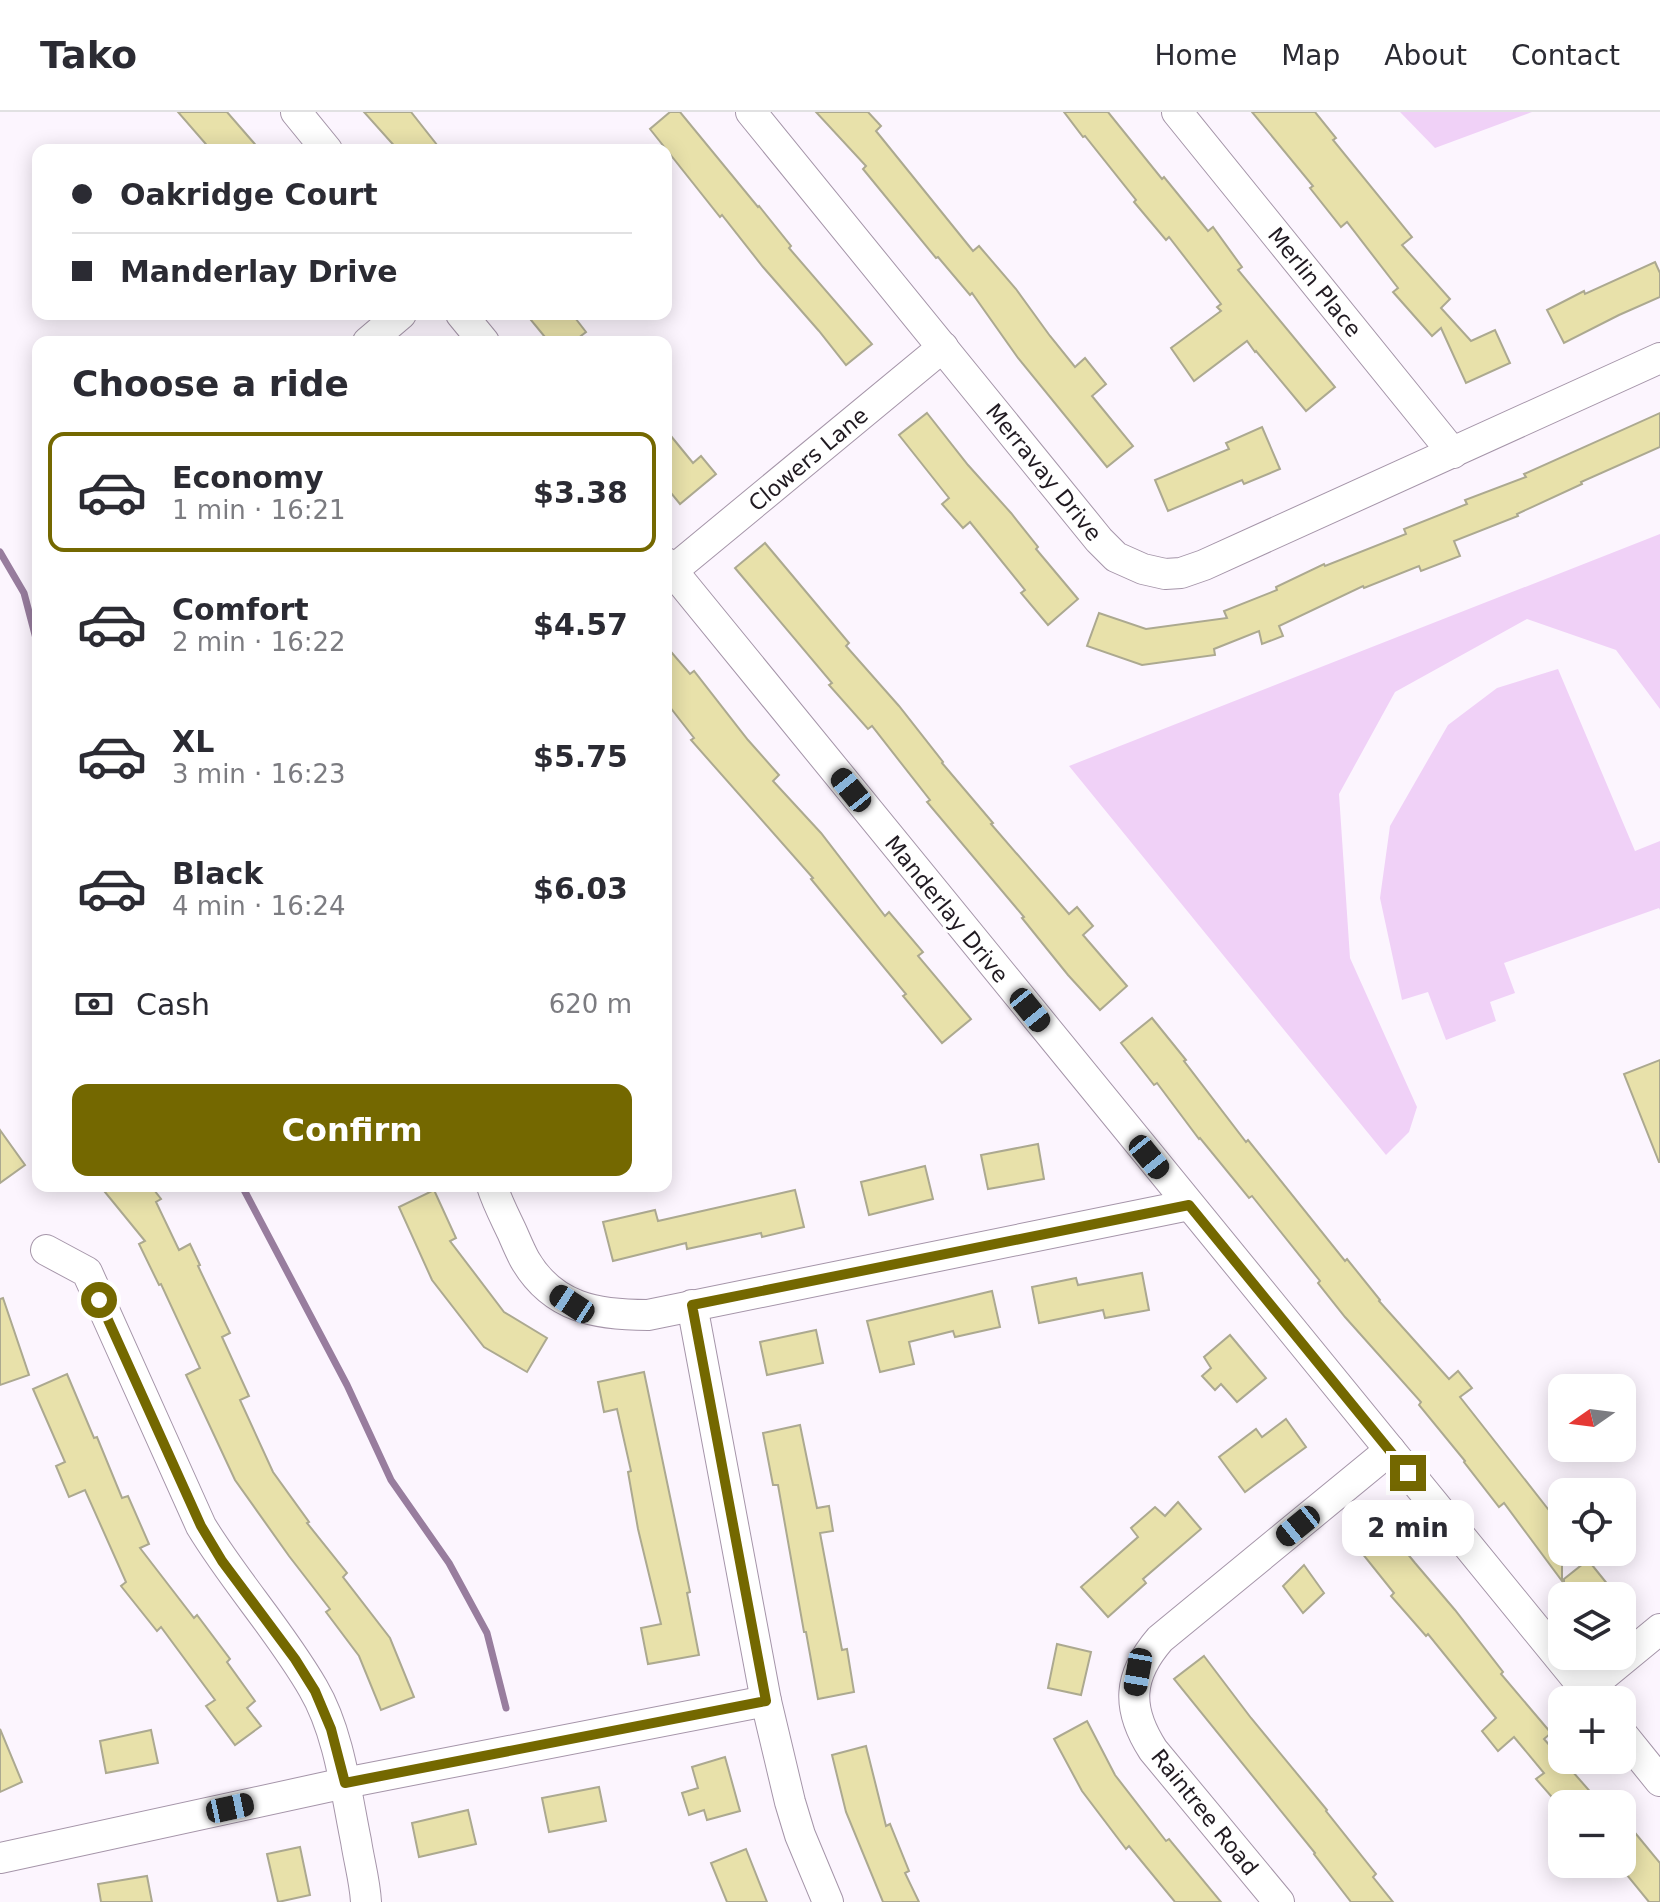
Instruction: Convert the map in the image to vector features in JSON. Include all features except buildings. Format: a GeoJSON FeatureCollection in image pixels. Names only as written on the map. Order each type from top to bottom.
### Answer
{"type":"FeatureCollection","features":[{"type":"Feature","properties":{"kind":"street"},"geometry":{"type":"LineString","coordinates":[[296,112],[322,144]]}},
{"type":"Feature","properties":{"kind":"street","name":"Merravay Drive"},"geometry":{"type":"LineString","coordinates":[[751,112],[1099,540],[1116,557],[1143,569],[1165,574],[1181,573],[1204,565],[1660,358]]}},
{"type":"Feature","properties":{"kind":"street","name":"Merlin Place"},"geometry":{"type":"LineString","coordinates":[[1177,112],[1453,453]]}},
{"type":"Feature","properties":{"kind":"street"},"geometry":{"type":"LineString","coordinates":[[375,336],[394,320]]}},
{"type":"Feature","properties":{"kind":"street"},"geometry":{"type":"LineString","coordinates":[[466,320],[479,336]]}},
{"type":"Feature","properties":{"kind":"street","name":"Clowers Lane"},"geometry":{"type":"LineString","coordinates":[[672,565],[943,347]]}},
{"type":"Feature","properties":{"kind":"street","name":"Manderlay Drive"},"geometry":{"type":"LineString","coordinates":[[672,571],[1583,1686]]}},
{"type":"Feature","properties":{"kind":"street"},"geometry":{"type":"LineString","coordinates":[[495,1192],[525,1260],[538,1279],[572,1304],[594,1312],[618,1315],[648,1315],[1189,1205]]}},
{"type":"Feature","properties":{"kind":"street"},"geometry":{"type":"LineString","coordinates":[[46,1250],[87,1272],[201,1526],[222,1561],[315,1691],[331,1729],[345,1783],[366,1902]]}},
{"type":"Feature","properties":{"kind":"street"},"geometry":{"type":"LineString","coordinates":[[692,1305],[766,1701],[800,1835],[828,1902]]}},
{"type":"Feature","properties":{"kind":"street","name":"Raintree Road"},"geometry":{"type":"LineString","coordinates":[[1279,1902],[1153,1750],[1135,1712],[1134,1691],[1138,1672],[1147,1654],[1160,1639],[1390,1450]]}},
{"type":"Feature","properties":{"kind":"street"},"geometry":{"type":"LineString","coordinates":[[1600,1686],[1660,1629]]}},
{"type":"Feature","properties":{"kind":"street"},"geometry":{"type":"LineString","coordinates":[[0,1858],[345,1783],[766,1701]]}},
{"type":"Feature","properties":{"kind":"street"},"geometry":{"type":"LineString","coordinates":[[1636,1751],[1660,1781]]}},
{"type":"Feature","properties":{"kind":"shaded area"},"geometry":{"type":"Polygon","coordinates":[[[1400,112],[1532,112],[1435,148],[1400,112]]]}},
{"type":"Feature","properties":{"kind":"shaded area"},"geometry":{"type":"Polygon","coordinates":[[[1660,534],[1660,709],[1616,650],[1527,619],[1395,692],[1339,794],[1350,958],[1417,1107],[1409,1132],[1386,1155],[1069,766],[1660,534]]]}},
{"type":"Feature","properties":{"kind":"shaded area"},"geometry":{"type":"Polygon","coordinates":[[[1558,669],[1635,851],[1660,841],[1660,910],[1504,963],[1515,993],[1490,1002],[1496,1021],[1446,1040],[1428,992],[1402,1000],[1380,898],[1390,826],[1448,725],[1497,688],[1558,669]]]}},
{"type":"Feature","properties":{"kind":"waterway"},"geometry":{"type":"LineString","coordinates":[[0,552],[24,593],[32,623]]}},
{"type":"Feature","properties":{"kind":"waterway"},"geometry":{"type":"LineString","coordinates":[[245,1192],[347,1385],[391,1480],[449,1563],[487,1633],[506,1708]]}},
{"type":"Feature","properties":{"kind":"route"},"geometry":{"type":"LineString","coordinates":[[99,1300],[201,1526],[222,1561],[315,1691],[331,1729],[345,1783],[766,1701],[692,1305],[1189,1205],[1408,1473]]}}]}
